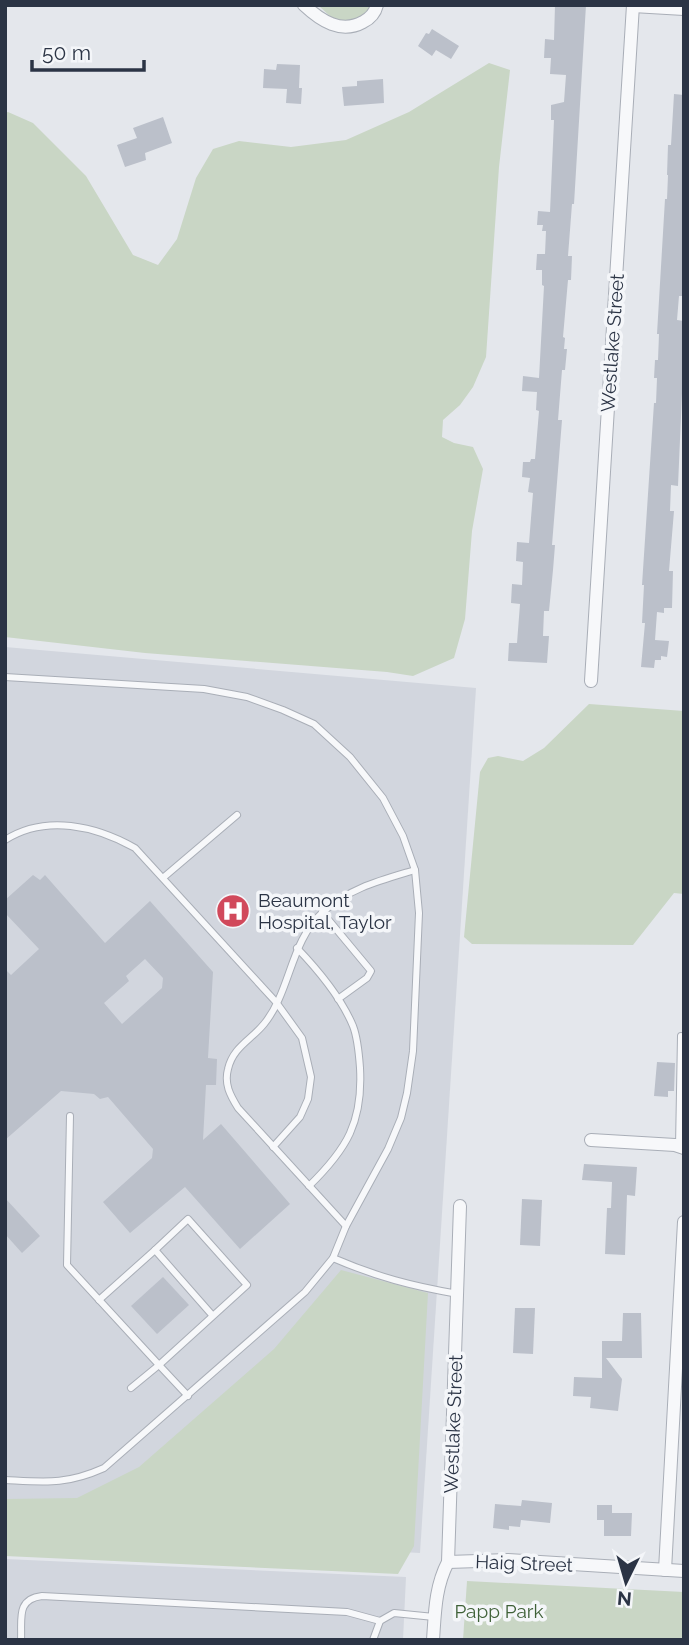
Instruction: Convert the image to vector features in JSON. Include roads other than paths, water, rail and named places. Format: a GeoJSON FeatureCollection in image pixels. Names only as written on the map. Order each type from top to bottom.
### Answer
{"type":"FeatureCollection","features":[{"type":"Feature","properties":{"kind":"street"},"geometry":{"type":"LineString","coordinates":[[304,5],[324,21],[349,28],[370,19],[377,5]]}},
{"type":"Feature","properties":{"kind":"street"},"geometry":{"type":"LineString","coordinates":[[633,5],[684,9]]}},
{"type":"Feature","properties":{"kind":"street","name":"Westlake Street"},"geometry":{"type":"LineString","coordinates":[[591,681],[633,5]]}},
{"type":"Feature","properties":{"kind":"street"},"geometry":{"type":"LineString","coordinates":[[591,1140],[681,1147]]}},
{"type":"Feature","properties":{"kind":"street","name":"Westlake Street"},"geometry":{"type":"LineString","coordinates":[[433,1640],[440,1579],[448,1562],[460,1206]]}},
{"type":"Feature","properties":{"kind":"street"},"geometry":{"type":"LineString","coordinates":[[665,1570],[684,1222]]}},
{"type":"Feature","properties":{"kind":"street","name":"Haig Street"},"geometry":{"type":"LineString","coordinates":[[448,1562],[508,1560],[684,1571]]}},
{"type":"Feature","properties":{"kind":"lane"},"geometry":{"type":"LineString","coordinates":[[5,677],[204,689],[247,697],[313,724],[350,757],[383,798],[403,836],[415,870],[419,913],[413,1051],[401,1118],[388,1149],[346,1226],[333,1258],[304,1292],[104,1468],[80,1479],[49,1482],[5,1480]]}},
{"type":"Feature","properties":{"kind":"lane"},"geometry":{"type":"LineString","coordinates":[[164,877],[237,816]]}},
{"type":"Feature","properties":{"kind":"lane"},"geometry":{"type":"LineString","coordinates":[[6,836],[61,824],[87,827],[113,835],[135,848],[276,1002],[302,1038],[312,1077],[309,1099],[300,1118],[273,1147]]}},
{"type":"Feature","properties":{"kind":"lane"},"geometry":{"type":"LineString","coordinates":[[346,1226],[238,1108],[226,1081],[228,1066],[235,1050],[264,1024],[298,948],[322,912],[349,893],[415,870]]}},
{"type":"Feature","properties":{"kind":"lane"},"geometry":{"type":"LineString","coordinates":[[322,912],[371,971],[367,978],[338,999]]}},
{"type":"Feature","properties":{"kind":"lane"},"geometry":{"type":"LineString","coordinates":[[298,948],[338,999],[353,1027],[359,1049],[360,1105],[353,1128],[340,1152],[309,1186]]}},
{"type":"Feature","properties":{"kind":"lane"},"geometry":{"type":"LineString","coordinates":[[681,1036],[681,1147]]}},
{"type":"Feature","properties":{"kind":"lane"},"geometry":{"type":"LineString","coordinates":[[70,1116],[67,1265],[188,1396]]}},
{"type":"Feature","properties":{"kind":"lane"},"geometry":{"type":"LineString","coordinates":[[99,1300],[188,1219],[247,1285],[131,1388]]}},
{"type":"Feature","properties":{"kind":"lane"},"geometry":{"type":"LineString","coordinates":[[155,1250],[213,1315]]}},
{"type":"Feature","properties":{"kind":"lane"},"geometry":{"type":"LineString","coordinates":[[333,1258],[374,1276],[458,1294]]}},
{"type":"Feature","properties":{"kind":"lane"},"geometry":{"type":"LineString","coordinates":[[21,1640],[23,1606],[27,1600],[42,1595],[347,1612],[380,1621]]}},
{"type":"Feature","properties":{"kind":"lane"},"geometry":{"type":"LineString","coordinates":[[373,1640],[380,1621],[394,1613],[434,1617]]}},
{"type":"Feature","properties":{"kind":"place","name":"Beaumont Hospital, Taylor"},"geometry":{"type":"Point","coordinates":[233,911]}},
{"type":"Feature","properties":{"kind":"park label","name":"Papp Park"},"geometry":{"type":"Point","coordinates":[499,1611]}}]}
